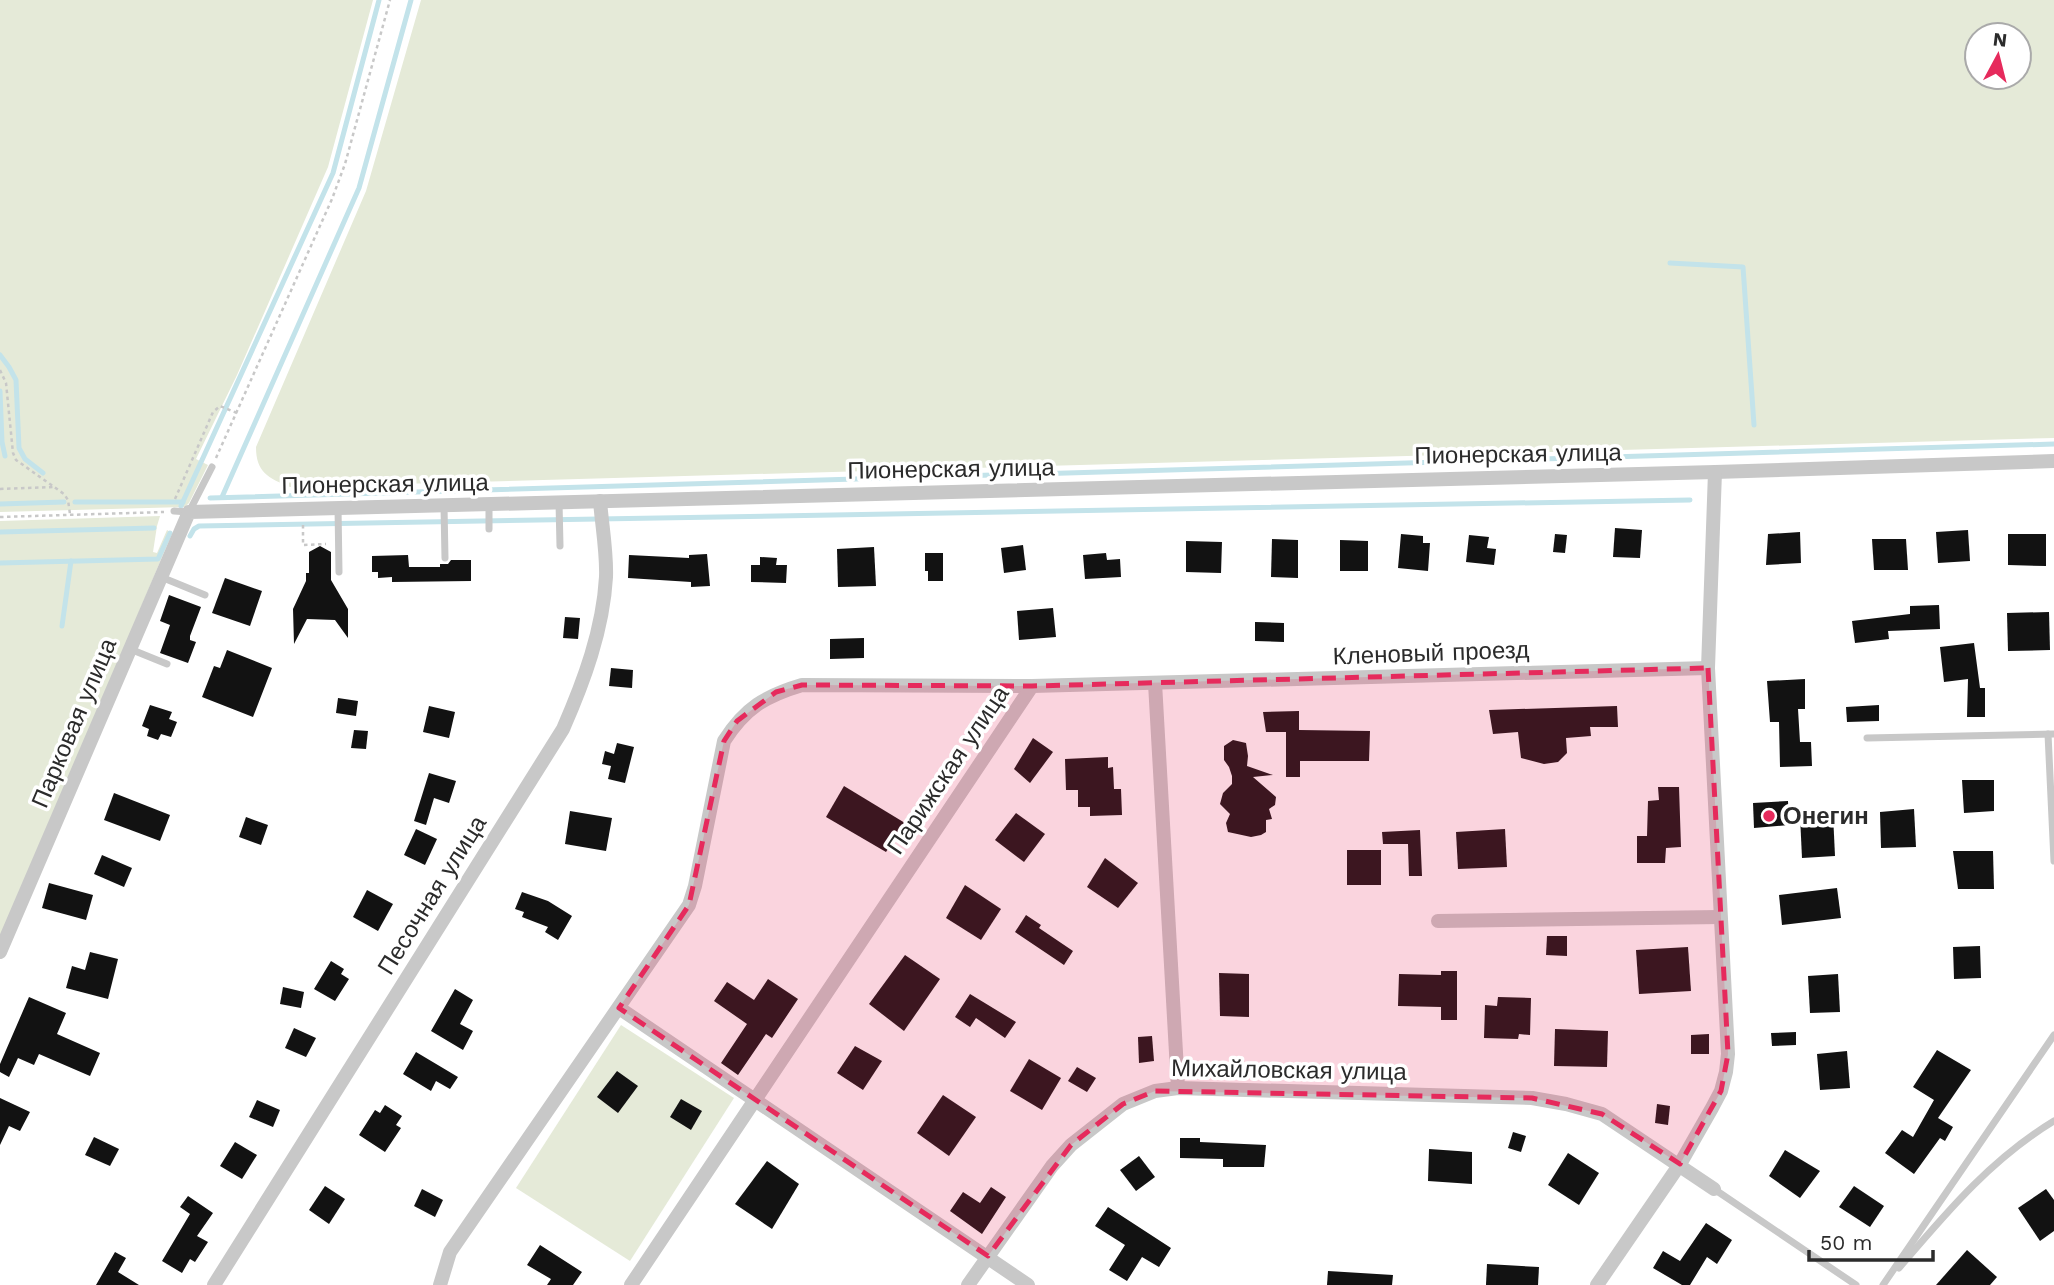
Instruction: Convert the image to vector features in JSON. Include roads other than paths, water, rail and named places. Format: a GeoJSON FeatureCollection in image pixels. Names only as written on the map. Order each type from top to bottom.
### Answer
{"type":"FeatureCollection","features":[{"type":"Feature","properties":{"kind":"street","name":"Пионерская улица"},"geometry":{"type":"LineString","coordinates":[[178,512],[2054,461]]}},
{"type":"Feature","properties":{"kind":"street"},"geometry":{"type":"LineString","coordinates":[[1597,1285],[1680,1164],[1721,1091],[1726,1072],[1728,1054],[1708,668],[1715,472]]}},
{"type":"Feature","properties":{"kind":"street","name":"Песочная улица"},"geometry":{"type":"LineString","coordinates":[[214,1285],[563,729],[586,672],[603,611],[606,575],[600,501]]}},
{"type":"Feature","properties":{"kind":"street","name":"Парковая улица"},"geometry":{"type":"LineString","coordinates":[[0,952],[160,577],[178,512]]}},
{"type":"Feature","properties":{"kind":"street","name":"Кленовый проезд"},"geometry":{"type":"LineString","coordinates":[[1155,683],[1708,668]]}},
{"type":"Feature","properties":{"kind":"street"},"geometry":{"type":"LineString","coordinates":[[1155,683],[1178,1088]]}},
{"type":"Feature","properties":{"kind":"street","name":"Парижская улица"},"geometry":{"type":"LineString","coordinates":[[631,1285],[1031,685],[1155,683]]}},
{"type":"Feature","properties":{"kind":"street"},"geometry":{"type":"LineString","coordinates":[[440,1285],[450,1252],[689,905],[724,741],[737,721],[776,692],[802,685],[1031,685]]}},
{"type":"Feature","properties":{"kind":"street"},"geometry":{"type":"LineString","coordinates":[[1438,920],[1720,917]]}},
{"type":"Feature","properties":{"kind":"street"},"geometry":{"type":"LineString","coordinates":[[619,1008],[1028,1285]]}},
{"type":"Feature","properties":{"kind":"street","name":"Михайловская улица"},"geometry":{"type":"LineString","coordinates":[[968,1285],[1052,1166],[1071,1145],[1123,1104],[1156,1091],[1178,1088],[1532,1098],[1566,1104],[1602,1114],[1714,1189]]}},
{"type":"Feature","properties":{"kind":"lane"},"geometry":{"type":"LineString","coordinates":[[178,512],[212,467]]}},
{"type":"Feature","properties":{"kind":"lane"},"geometry":{"type":"LineString","coordinates":[[559,502],[560,546]]}},
{"type":"Feature","properties":{"kind":"lane"},"geometry":{"type":"LineString","coordinates":[[489,504],[489,529]]}},
{"type":"Feature","properties":{"kind":"lane"},"geometry":{"type":"LineString","coordinates":[[444,505],[445,558]]}},
{"type":"Feature","properties":{"kind":"lane"},"geometry":{"type":"LineString","coordinates":[[338,507],[339,572]]}},
{"type":"Feature","properties":{"kind":"lane"},"geometry":{"type":"LineString","coordinates":[[160,577],[205,595]]}},
{"type":"Feature","properties":{"kind":"lane"},"geometry":{"type":"LineString","coordinates":[[130,649],[167,664]]}},
{"type":"Feature","properties":{"kind":"lane"},"geometry":{"type":"LineString","coordinates":[[1867,738],[2051,734],[2054,861]]}},
{"type":"Feature","properties":{"kind":"lane"},"geometry":{"type":"LineString","coordinates":[[1884,1285],[2054,1035]]}},
{"type":"Feature","properties":{"kind":"lane"},"geometry":{"type":"LineString","coordinates":[[1884,1285],[1978,1179],[2008,1153],[2054,1121]]}},
{"type":"Feature","properties":{"kind":"lane"},"geometry":{"type":"LineString","coordinates":[[1714,1189],[1856,1285]]}},
{"type":"Feature","properties":{"kind":"waterway"},"geometry":{"type":"LineString","coordinates":[[181,506],[333,173],[379,0]]}},
{"type":"Feature","properties":{"kind":"waterway"},"geometry":{"type":"LineString","coordinates":[[222,497],[359,188],[411,0]]}},
{"type":"Feature","properties":{"kind":"waterway"},"geometry":{"type":"LineString","coordinates":[[1670,263],[1743,267],[1754,425]]}},
{"type":"Feature","properties":{"kind":"waterway"},"geometry":{"type":"LineString","coordinates":[[0,355],[16,380],[19,448],[25,459],[43,473]]}},
{"type":"Feature","properties":{"kind":"waterway"},"geometry":{"type":"LineString","coordinates":[[0,391],[5,456]]}},
{"type":"Feature","properties":{"kind":"waterway"},"geometry":{"type":"LineString","coordinates":[[210,498],[2054,444]]}},
{"type":"Feature","properties":{"kind":"waterway"},"geometry":{"type":"LineString","coordinates":[[190,536],[199,526],[1690,500]]}},
{"type":"Feature","properties":{"kind":"waterway"},"geometry":{"type":"LineString","coordinates":[[0,504],[64,502]]}},
{"type":"Feature","properties":{"kind":"waterway"},"geometry":{"type":"LineString","coordinates":[[75,502],[183,502]]}},
{"type":"Feature","properties":{"kind":"waterway"},"geometry":{"type":"LineString","coordinates":[[0,532],[154,528]]}},
{"type":"Feature","properties":{"kind":"waterway"},"geometry":{"type":"LineString","coordinates":[[0,563],[158,559],[170,533]]}},
{"type":"Feature","properties":{"kind":"waterway"},"geometry":{"type":"LineString","coordinates":[[62,626],[71,561]]}},
{"type":"Feature","properties":{"kind":"place","name":"Онегин"},"geometry":{"type":"Point","coordinates":[1769,816]}}]}
